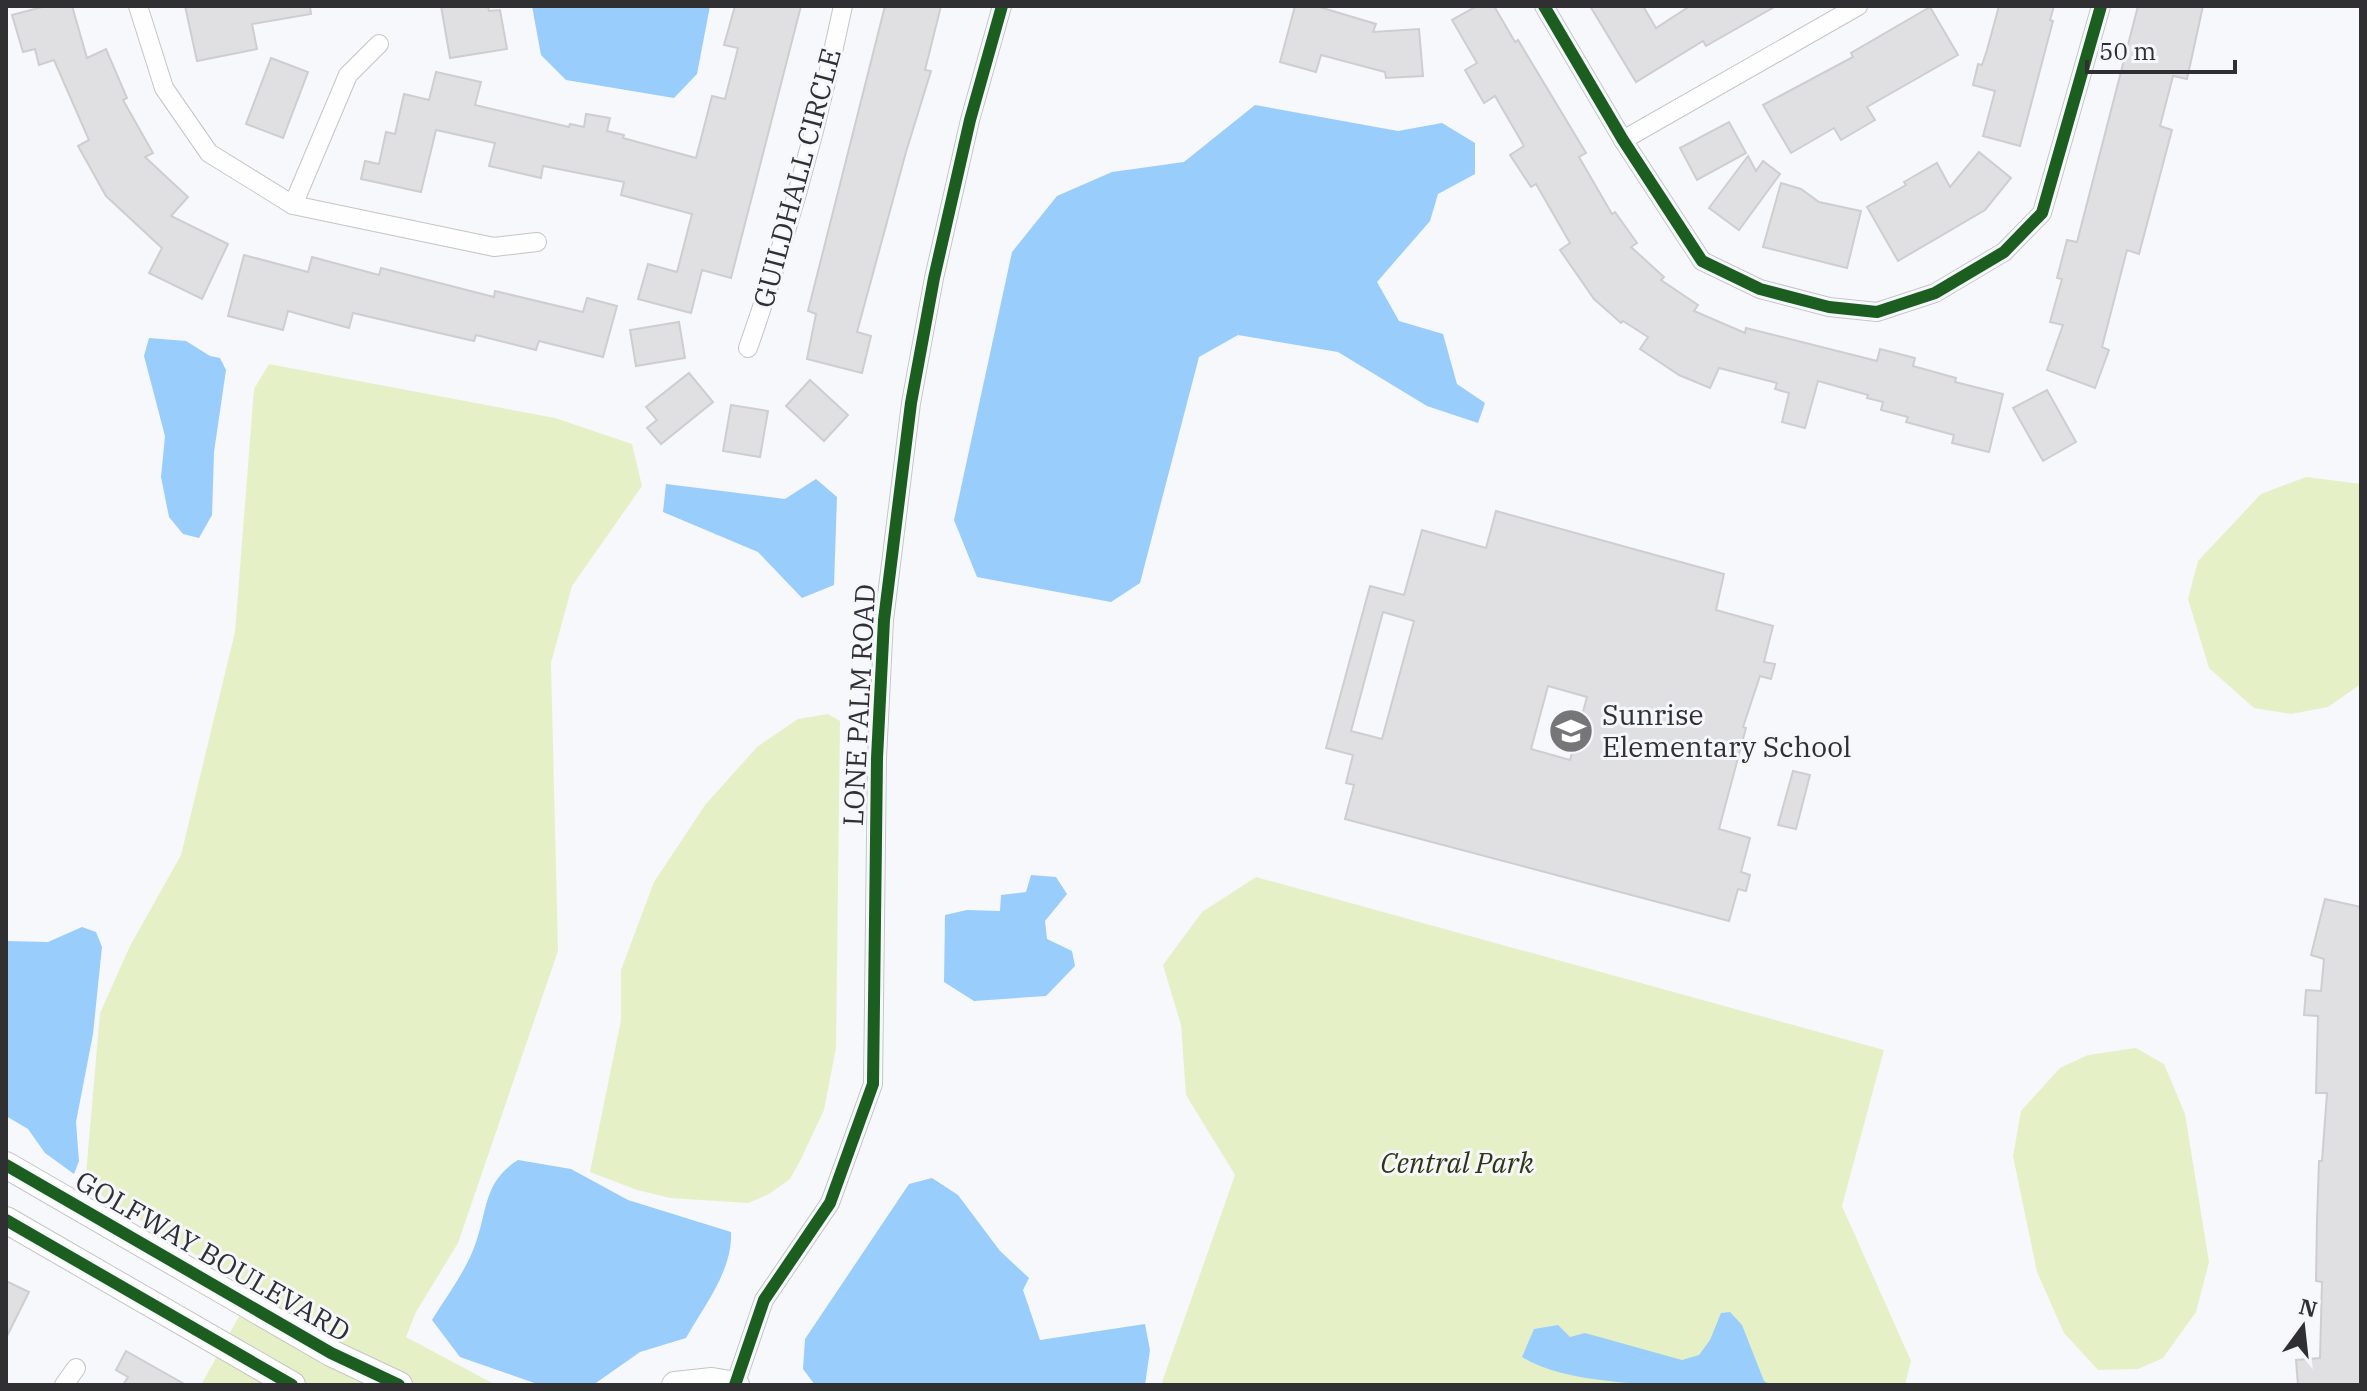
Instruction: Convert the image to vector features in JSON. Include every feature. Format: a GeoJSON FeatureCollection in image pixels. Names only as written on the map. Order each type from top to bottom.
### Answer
{"type":"FeatureCollection","features":[{"type":"Feature","properties":{"kind":"street"},"geometry":{"type":"LineString","coordinates":[[138,6],[164,88],[209,153],[293,205],[494,247],[537,242]]}},
{"type":"Feature","properties":{"kind":"street","name":"GUILDHALL CIRCLE"},"geometry":{"type":"LineString","coordinates":[[748,348],[767,294],[827,85],[843,6]]}},
{"type":"Feature","properties":{"kind":"street","name":"LONE PALM ROAD"},"geometry":{"type":"LineString","coordinates":[[735,1385],[764,1300],[830,1203],[873,1084],[877,758],[884,620],[911,403],[934,278],[970,120],[1002,6]]}},
{"type":"Feature","properties":{"kind":"street"},"geometry":{"type":"LineString","coordinates":[[1544,6],[1623,140],[1702,261],[1760,289],[1829,307],[1877,312],[1935,293],[2004,252],[2042,213],[2101,6]]}},
{"type":"Feature","properties":{"kind":"street"},"geometry":{"type":"LineString","coordinates":[[1623,140],[1858,6]]}},
{"type":"Feature","properties":{"kind":"street"},"geometry":{"type":"LineString","coordinates":[[293,205],[348,75],[379,44]]}},
{"type":"Feature","properties":{"kind":"street","name":"GOLFWAY BOULEVARD"},"geometry":{"type":"LineString","coordinates":[[6,1165],[331,1353],[399,1385]]}},
{"type":"Feature","properties":{"kind":"street"},"geometry":{"type":"LineString","coordinates":[[6,1220],[292,1385]]}},
{"type":"Feature","properties":{"kind":"street"},"geometry":{"type":"LineString","coordinates":[[64,1385],[76,1368]]}},
{"type":"Feature","properties":{"kind":"street"},"geometry":{"type":"LineString","coordinates":[[675,1385],[712,1381],[735,1385]]}},
{"type":"Feature","properties":{"kind":"green space"},"geometry":{"type":"Polygon","coordinates":[[[269,364],[555,418],[632,444],[642,486],[572,586],[551,663],[558,951],[458,1243],[416,1312],[406,1337],[496,1385],[201,1385],[253,1291],[102,1196],[86,1174],[100,1013],[130,946],[181,855],[235,632],[254,389],[269,364]]]}},
{"type":"Feature","properties":{"kind":"green space"},"geometry":{"type":"Polygon","coordinates":[[[2306,477],[2361,484],[2361,684],[2328,707],[2291,714],[2254,708],[2209,668],[2188,599],[2198,561],[2261,494],[2306,477]]]}},
{"type":"Feature","properties":{"kind":"green space"},"geometry":{"type":"Polygon","coordinates":[[[828,714],[840,721],[836,1048],[824,1110],[801,1159],[790,1179],[769,1194],[748,1203],[670,1198],[637,1190],[590,1172],[621,1020],[621,970],[654,882],[705,805],[757,747],[798,719],[828,714]]]}},
{"type":"Feature","properties":{"kind":"green space","name":"Central Park"},"geometry":{"type":"Polygon","coordinates":[[[1256,877],[1884,1050],[1842,1206],[1911,1361],[1905,1385],[1161,1385],[1235,1175],[1186,1095],[1181,1025],[1163,965],[1202,912],[1256,877]]]}},
{"type":"Feature","properties":{"kind":"green space"},"geometry":{"type":"Polygon","coordinates":[[[2136,1048],[2164,1064],[2185,1114],[2209,1262],[2196,1312],[2163,1358],[2138,1369],[2098,1370],[2064,1333],[2037,1272],[2013,1156],[2021,1111],[2060,1068],[2088,1055],[2136,1048]]]}},
{"type":"Feature","properties":{"kind":"water"},"geometry":{"type":"Polygon","coordinates":[[[532,6],[710,6],[697,74],[674,98],[566,80],[541,55],[532,6]]]}},
{"type":"Feature","properties":{"kind":"water"},"geometry":{"type":"Polygon","coordinates":[[[1255,105],[1398,131],[1442,123],[1475,143],[1475,174],[1438,194],[1430,221],[1377,282],[1399,321],[1443,334],[1457,384],[1485,403],[1478,423],[1427,406],[1338,352],[1238,335],[1199,357],[1140,583],[1111,602],[977,577],[954,520],[1012,252],[1057,196],[1112,172],[1184,162],[1255,105]]]}},
{"type":"Feature","properties":{"kind":"water"},"geometry":{"type":"Polygon","coordinates":[[[149,338],[186,341],[210,356],[220,358],[226,370],[214,452],[212,515],[199,538],[183,534],[169,517],[161,477],[165,436],[144,356],[149,338]]]}},
{"type":"Feature","properties":{"kind":"water"},"geometry":{"type":"Polygon","coordinates":[[[816,479],[837,497],[834,585],[802,598],[758,552],[663,512],[666,484],[785,499],[816,479]]]}},
{"type":"Feature","properties":{"kind":"water"},"geometry":{"type":"Polygon","coordinates":[[[1031,875],[1056,877],[1067,894],[1045,921],[1047,939],[1072,951],[1075,966],[1046,996],[974,1001],[944,982],[945,915],[967,910],[1000,911],[1001,895],[1026,892],[1031,875]]]}},
{"type":"Feature","properties":{"kind":"water"},"geometry":{"type":"Polygon","coordinates":[[[82,927],[96,932],[102,947],[93,1034],[76,1122],[79,1161],[74,1174],[45,1153],[28,1129],[6,1116],[6,941],[48,942],[82,927]]]}},
{"type":"Feature","properties":{"kind":"water"},"geometry":{"type":"Polygon","coordinates":[[[518,1160],[571,1169],[628,1200],[731,1232],[722,1274],[686,1338],[640,1352],[593,1385],[540,1385],[460,1357],[432,1320],[471,1255],[492,1187],[518,1160]]]}},
{"type":"Feature","properties":{"kind":"water"},"geometry":{"type":"Polygon","coordinates":[[[932,1178],[958,1195],[1000,1251],[1029,1278],[1023,1290],[1040,1340],[1145,1324],[1150,1350],[1145,1385],[815,1385],[803,1369],[805,1339],[909,1184],[932,1178]]]}},
{"type":"Feature","properties":{"kind":"water"},"geometry":{"type":"Polygon","coordinates":[[[1730,1312],[1742,1325],[1764,1381],[1771,1385],[1607,1381],[1545,1368],[1522,1357],[1534,1329],[1558,1325],[1570,1337],[1585,1333],[1682,1360],[1699,1355],[1710,1340],[1721,1313],[1730,1312]]]}},
{"type":"Feature","properties":{"kind":"building"},"geometry":{"type":"Polygon","coordinates":[[[46,6],[72,6],[87,58],[106,49],[127,98],[123,100],[153,153],[145,157],[188,197],[171,216],[228,244],[202,299],[149,273],[162,248],[106,196],[78,146],[89,140],[54,60],[39,65],[35,49],[23,52],[12,15],[46,6]]]}},
{"type":"Feature","properties":{"kind":"building"},"geometry":{"type":"Polygon","coordinates":[[[185,6],[310,6],[311,14],[252,24],[257,49],[197,61],[185,6]]]}},
{"type":"Feature","properties":{"kind":"building"},"geometry":{"type":"Polygon","coordinates":[[[441,6],[488,6],[489,11],[500,10],[507,49],[450,58],[441,6]]]}},
{"type":"Feature","properties":{"kind":"building"},"geometry":{"type":"Polygon","coordinates":[[[735,6],[801,6],[731,278],[702,270],[691,313],[638,299],[648,264],[677,272],[692,214],[621,195],[624,182],[543,166],[541,178],[489,166],[495,143],[436,130],[421,192],[361,179],[365,161],[379,164],[386,132],[395,134],[404,94],[429,100],[436,72],[481,82],[475,105],[569,127],[570,124],[584,127],[586,114],[610,118],[607,131],[696,158],[712,96],[725,99],[738,48],[724,45],[735,6]]]}},
{"type":"Feature","properties":{"kind":"building"},"geometry":{"type":"Polygon","coordinates":[[[885,6],[941,6],[925,70],[931,71],[857,332],[871,336],[862,373],[807,359],[816,314],[808,311],[885,6]]]}},
{"type":"Feature","properties":{"kind":"building"},"geometry":{"type":"Polygon","coordinates":[[[1295,6],[1316,6],[1376,24],[1373,32],[1419,29],[1423,76],[1386,78],[1385,72],[1321,55],[1316,72],[1280,62],[1295,6]]]}},
{"type":"Feature","properties":{"kind":"building"},"geometry":{"type":"Polygon","coordinates":[[[1477,6],[1494,6],[1515,42],[1518,40],[1586,153],[1579,157],[1612,214],[1615,212],[1637,243],[1631,247],[1664,277],[1661,280],[1698,305],[1694,311],[1745,333],[1746,328],[1877,361],[1880,349],[1915,358],[1913,366],[1956,378],[1955,382],[2003,394],[1989,452],[1952,443],[1954,435],[1906,422],[1908,417],[1881,410],[1883,402],[1867,398],[1868,395],[1818,381],[1805,428],[1782,422],[1789,393],[1775,389],[1777,383],[1719,368],[1710,388],[1679,375],[1640,349],[1648,337],[1623,321],[1621,323],[1594,299],[1560,250],[1570,243],[1536,184],[1531,187],[1510,155],[1524,146],[1495,96],[1484,103],[1465,70],[1477,63],[1452,20],[1477,6]]]}},
{"type":"Feature","properties":{"kind":"building"},"geometry":{"type":"Polygon","coordinates":[[[1590,6],[1643,6],[1656,28],[1690,6],[1776,6],[1706,46],[1703,41],[1636,82],[1590,6]]]}},
{"type":"Feature","properties":{"kind":"building"},"geometry":{"type":"Polygon","coordinates":[[[1999,6],[2054,6],[2050,20],[2053,21],[2020,146],[1983,136],[1995,91],[1973,85],[1999,6]]]}},
{"type":"Feature","properties":{"kind":"building"},"geometry":{"type":"Polygon","coordinates":[[[2138,6],[2203,6],[2187,79],[2173,76],[2160,126],[2172,130],[2139,254],[2127,250],[2102,347],[2109,350],[2095,388],[2047,370],[2063,325],[2050,322],[2062,279],[2057,278],[2067,240],[2077,242],[2138,6]]]}},
{"type":"Feature","properties":{"kind":"building"},"geometry":{"type":"Polygon","coordinates":[[[1930,7],[1958,55],[1867,107],[1875,120],[1841,140],[1834,128],[1791,153],[1763,105],[1853,57],[1851,53],[1930,7]]]}},
{"type":"Feature","properties":{"kind":"building"},"geometry":{"type":"Polygon","coordinates":[[[271,58],[308,72],[283,138],[246,124],[271,58]]]}},
{"type":"Feature","properties":{"kind":"building"},"geometry":{"type":"Polygon","coordinates":[[[1729,122],[1746,153],[1697,180],[1680,148],[1729,122]]]}},
{"type":"Feature","properties":{"kind":"building"},"geometry":{"type":"Polygon","coordinates":[[[1979,152],[2011,178],[1985,210],[1898,261],[1867,207],[1937,163],[1950,187],[1979,152]]]}},
{"type":"Feature","properties":{"kind":"building"},"geometry":{"type":"Polygon","coordinates":[[[1748,156],[1756,171],[1763,161],[1780,174],[1739,230],[1709,208],[1748,156]]]}},
{"type":"Feature","properties":{"kind":"building"},"geometry":{"type":"Polygon","coordinates":[[[1781,183],[1801,189],[1819,202],[1861,211],[1847,268],[1763,247],[1781,183]]]}},
{"type":"Feature","properties":{"kind":"building"},"geometry":{"type":"Polygon","coordinates":[[[244,255],[308,272],[312,257],[379,275],[381,268],[494,297],[495,291],[583,312],[587,298],[617,306],[603,357],[539,341],[536,350],[476,335],[474,341],[353,313],[349,328],[288,311],[283,330],[228,316],[244,255]]]}},
{"type":"Feature","properties":{"kind":"building"},"geometry":{"type":"Polygon","coordinates":[[[679,322],[685,358],[636,366],[630,330],[679,322]]]}},
{"type":"Feature","properties":{"kind":"building"},"geometry":{"type":"Polygon","coordinates":[[[689,373],[713,402],[661,444],[647,428],[657,420],[646,407],[689,373]]]}},
{"type":"Feature","properties":{"kind":"building"},"geometry":{"type":"Polygon","coordinates":[[[810,380],[848,415],[824,441],[786,406],[810,380]]]}},
{"type":"Feature","properties":{"kind":"building"},"geometry":{"type":"Polygon","coordinates":[[[2047,390],[2076,442],[2043,461],[2013,408],[2047,390]]]}},
{"type":"Feature","properties":{"kind":"building"},"geometry":{"type":"Polygon","coordinates":[[[731,405],[768,411],[760,457],[723,451],[731,405]]]}},
{"type":"Feature","properties":{"kind":"building"},"geometry":{"type":"Polygon","coordinates":[[[1496,511],[1724,574],[1716,610],[1773,626],[1764,662],[1775,664],[1771,679],[1760,676],[1743,727],[1746,728],[1719,829],[1750,838],[1741,872],[1750,875],[1746,891],[1738,889],[1729,921],[1345,819],[1354,785],[1346,783],[1353,755],[1326,748],[1370,586],[1404,595],[1422,530],[1486,548],[1496,511]],[[1383,612],[1351,731],[1382,739],[1414,621],[1383,612]],[[1548,686],[1531,749],[1570,760],[1587,697],[1548,686]]]}},
{"type":"Feature","properties":{"kind":"building"},"geometry":{"type":"Polygon","coordinates":[[[1793,771],[1810,775],[1796,829],[1778,825],[1793,771]]]}},
{"type":"Feature","properties":{"kind":"building"},"geometry":{"type":"Polygon","coordinates":[[[2325,899],[2361,907],[2361,1385],[2298,1385],[2296,1360],[2320,1358],[2322,1282],[2316,1281],[2317,1220],[2319,1161],[2322,1161],[2327,1093],[2316,1093],[2318,1016],[2304,1015],[2306,990],[2321,991],[2324,959],[2311,955],[2325,899]]]}},
{"type":"Feature","properties":{"kind":"building"},"geometry":{"type":"Polygon","coordinates":[[[6,1281],[29,1292],[6,1338],[6,1281]]]}},
{"type":"Feature","properties":{"kind":"building"},"geometry":{"type":"Polygon","coordinates":[[[126,1351],[186,1385],[123,1385],[128,1377],[116,1370],[126,1351]]]}},
{"type":"Feature","properties":{"kind":"cycle path"},"geometry":{"type":"LineString","coordinates":[[735,1385],[764,1300],[830,1203],[873,1084],[877,758],[884,620],[911,403],[934,278],[970,120],[1002,6]]}},
{"type":"Feature","properties":{"kind":"cycle path"},"geometry":{"type":"LineString","coordinates":[[1544,6],[1623,140],[1702,261],[1760,289],[1829,307],[1877,312],[1935,293],[2004,252],[2042,213],[2101,6]]}},
{"type":"Feature","properties":{"kind":"cycle path"},"geometry":{"type":"LineString","coordinates":[[6,1165],[331,1353],[399,1385]]}},
{"type":"Feature","properties":{"kind":"cycle path"},"geometry":{"type":"LineString","coordinates":[[6,1220],[292,1385]]}},
{"type":"Feature","properties":{"kind":"place","name":"Sunrise Elementary School"},"geometry":{"type":"Point","coordinates":[1571,731]}}]}
